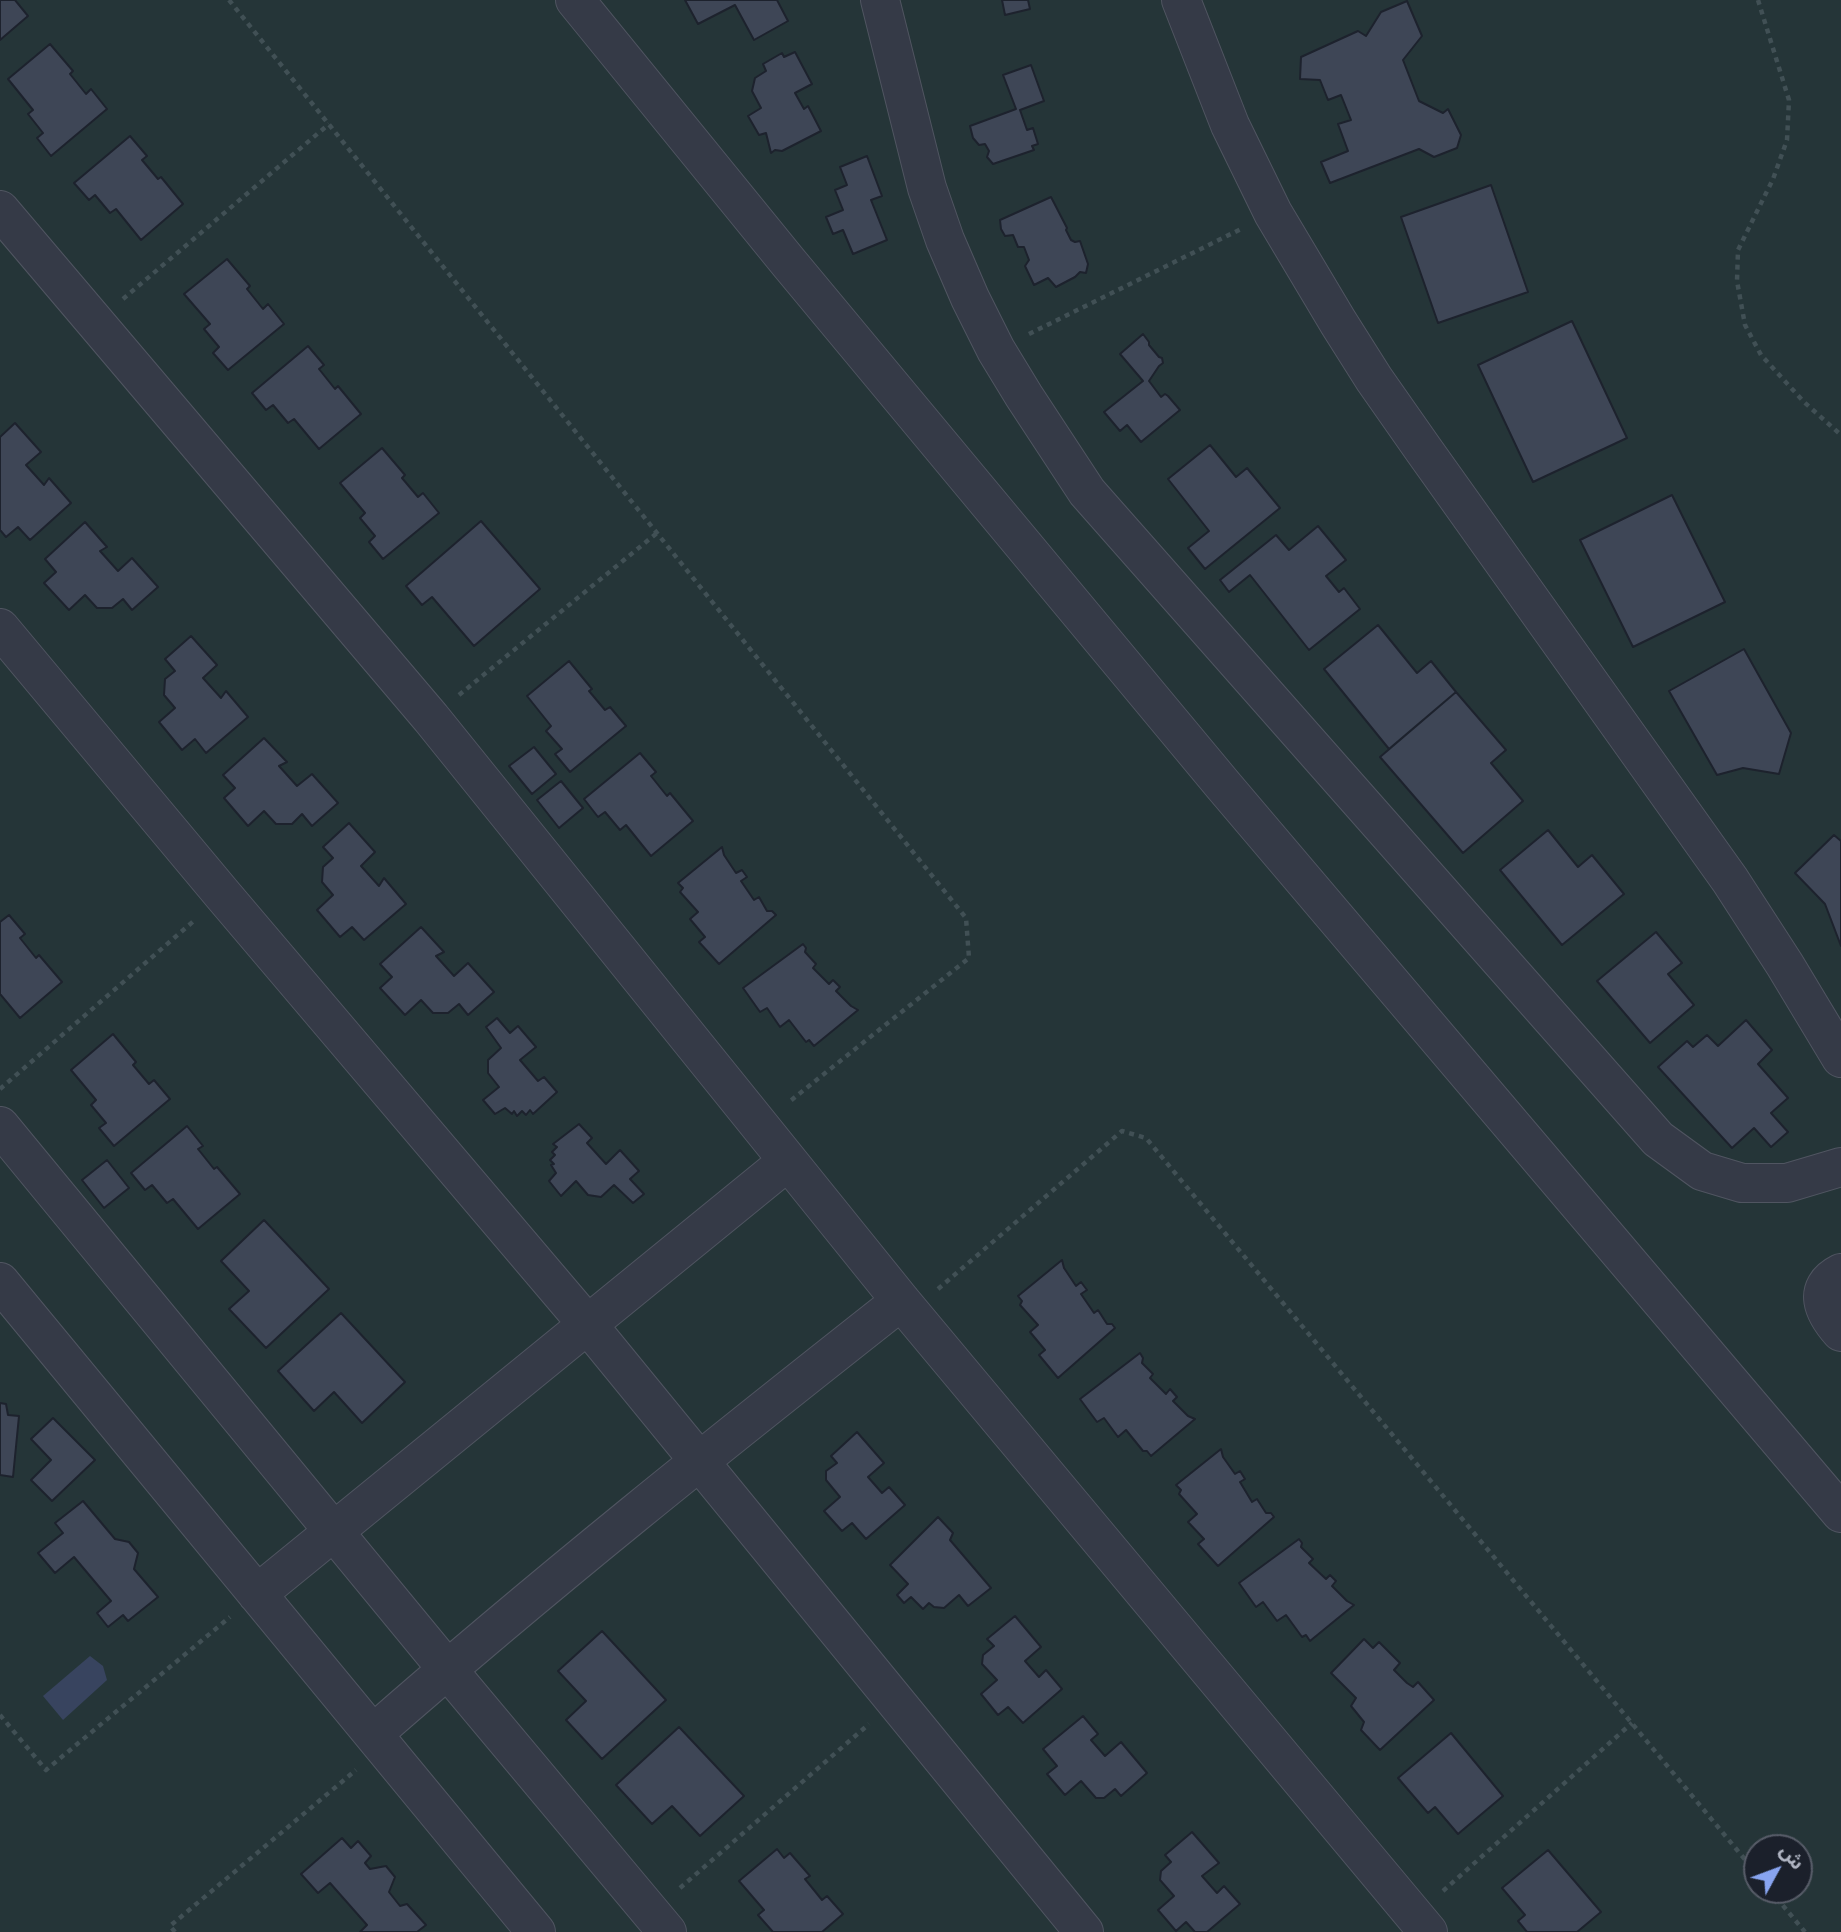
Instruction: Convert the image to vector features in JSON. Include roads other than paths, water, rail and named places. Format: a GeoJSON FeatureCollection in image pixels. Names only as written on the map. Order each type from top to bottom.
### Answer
{"type":"FeatureCollection","features":[{"type":"Feature","properties":{"kind":"street"},"geometry":{"type":"LineString","coordinates":[[575,0],[789,263],[1232,796],[1841,1513]]}},
{"type":"Feature","properties":{"kind":"street"},"geometry":{"type":"LineString","coordinates":[[880,0],[927,188],[950,252],[996,350],[1087,492],[1658,1139],[1702,1171],[1742,1183],[1787,1183],[1841,1167]]}},
{"type":"Feature","properties":{"kind":"street"},"geometry":{"type":"LineString","coordinates":[[1181,0],[1230,125],[1273,213],[1338,323],[1374,379],[1730,880],[1841,1058]]}},
{"type":"Feature","properties":{"kind":"street"},"geometry":{"type":"LineString","coordinates":[[0,210],[431,718],[906,1307],[1421,1925]]}},
{"type":"Feature","properties":{"kind":"street"},"geometry":{"type":"LineString","coordinates":[[0,628],[588,1325],[1084,1932]]}},
{"type":"Feature","properties":{"kind":"street"},"geometry":{"type":"LineString","coordinates":[[0,1126],[659,1923]]}},
{"type":"Feature","properties":{"kind":"street"},"geometry":{"type":"LineString","coordinates":[[257,1594],[788,1160]]}},
{"type":"Feature","properties":{"kind":"street"},"geometry":{"type":"LineString","coordinates":[[1841,1273],[1831,1278],[1823,1296],[1827,1315],[1841,1332]]}},
{"type":"Feature","properties":{"kind":"street"},"geometry":{"type":"LineString","coordinates":[[0,1282],[15,1317],[257,1594],[536,1932]]}},
{"type":"Feature","properties":{"kind":"street"},"geometry":{"type":"LineString","coordinates":[[379,1741],[447,1669],[698,1461],[906,1307]]}},
{"type":"Feature","properties":{"kind":"water"},"geometry":{"type":"Polygon","coordinates":[[[90,1656],[103,1666],[107,1680],[63,1720],[43,1696],[90,1656]]]}}]}
